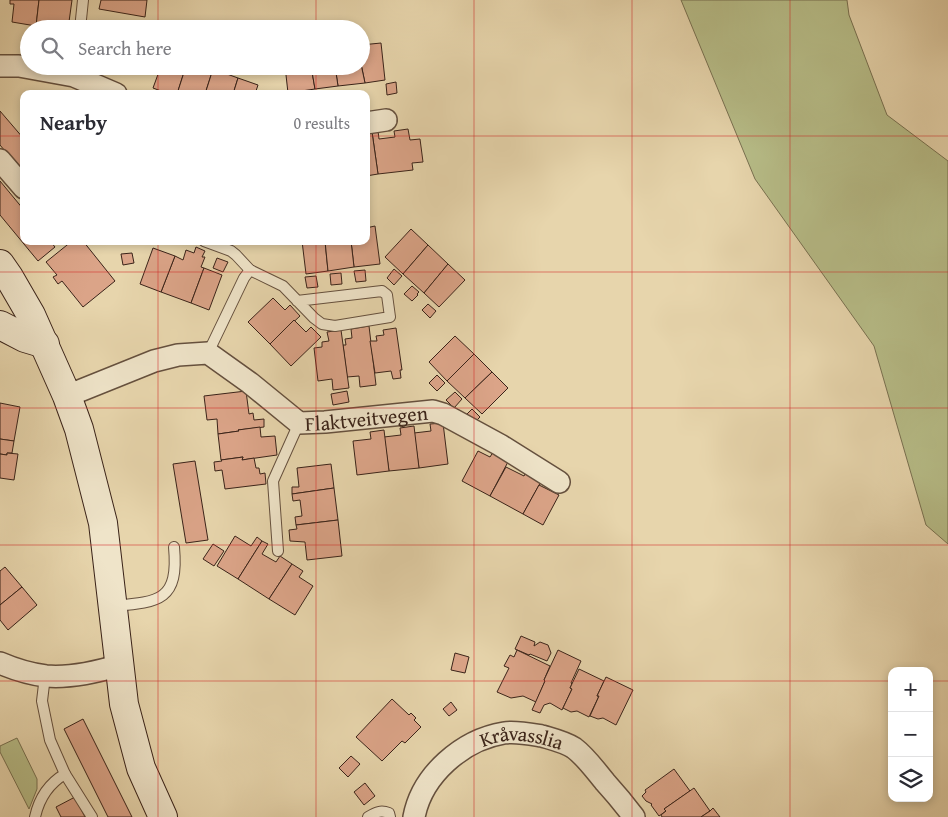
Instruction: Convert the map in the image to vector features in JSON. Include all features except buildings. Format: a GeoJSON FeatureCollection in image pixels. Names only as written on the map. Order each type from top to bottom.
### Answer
{"type":"FeatureCollection","features":[{"type":"Feature","properties":{"kind":"main road"},"geometry":{"type":"LineString","coordinates":[[0,264],[31,315],[45,344],[79,429],[103,523],[124,704],[141,768],[163,817]]}},
{"type":"Feature","properties":{"kind":"main road"},"geometry":{"type":"LineString","coordinates":[[0,325],[25,338],[45,344]]}},
{"type":"Feature","properties":{"kind":"street"},"geometry":{"type":"LineString","coordinates":[[0,66],[20,66]]}},
{"type":"Feature","properties":{"kind":"street"},"geometry":{"type":"LineString","coordinates":[[82,75],[109,90]]}},
{"type":"Feature","properties":{"kind":"street"},"geometry":{"type":"LineString","coordinates":[[0,160],[20,183]]}},
{"type":"Feature","properties":{"kind":"street"},"geometry":{"type":"LineString","coordinates":[[67,396],[154,361],[178,355],[208,353]]}},
{"type":"Feature","properties":{"kind":"street","name":"Flaktveitvegen"},"geometry":{"type":"LineString","coordinates":[[208,353],[250,383],[299,423],[432,412],[443,414],[500,445],[559,482]]}},
{"type":"Feature","properties":{"kind":"street"},"geometry":{"type":"LineString","coordinates":[[0,663],[16,670],[46,676],[71,675],[120,665]]}},
{"type":"Feature","properties":{"kind":"street","name":"Kråvasslia"},"geometry":{"type":"LineString","coordinates":[[414,817],[416,806],[432,777],[456,753],[480,739],[505,732],[546,737],[573,747],[590,763],[634,817]]}},
{"type":"Feature","properties":{"kind":"lane"},"geometry":{"type":"LineString","coordinates":[[81,20],[83,0]]}},
{"type":"Feature","properties":{"kind":"lane"},"geometry":{"type":"LineString","coordinates":[[215,245],[231,251],[250,270],[283,286],[297,301],[314,318],[322,324],[335,326],[390,317],[387,295],[382,291],[297,301]]}},
{"type":"Feature","properties":{"kind":"lane"},"geometry":{"type":"LineString","coordinates":[[208,353],[244,278],[250,270]]}},
{"type":"Feature","properties":{"kind":"lane"},"geometry":{"type":"LineString","coordinates":[[278,551],[273,481],[299,423]]}},
{"type":"Feature","properties":{"kind":"lane"},"geometry":{"type":"LineString","coordinates":[[113,606],[144,603],[157,600],[165,595],[174,575],[174,547]]}},
{"type":"Feature","properties":{"kind":"lane"},"geometry":{"type":"LineString","coordinates":[[46,676],[42,701],[50,740],[65,774],[92,817]]}},
{"type":"Feature","properties":{"kind":"lane"},"geometry":{"type":"LineString","coordinates":[[35,817],[37,806],[48,788],[56,779],[65,774]]}},
{"type":"Feature","properties":{"kind":"lane"},"geometry":{"type":"LineString","coordinates":[[368,817],[376,812],[383,811],[389,813],[390,817]]}},
{"type":"Feature","properties":{"kind":"green space"},"geometry":{"type":"Polygon","coordinates":[[[681,0],[847,0],[849,15],[887,115],[948,161],[948,544],[926,525],[874,346],[755,179],[681,0]]]}},
{"type":"Feature","properties":{"kind":"green space"},"geometry":{"type":"Polygon","coordinates":[[[17,738],[37,779],[37,789],[29,809],[0,752],[0,746],[17,738]]]}}]}
